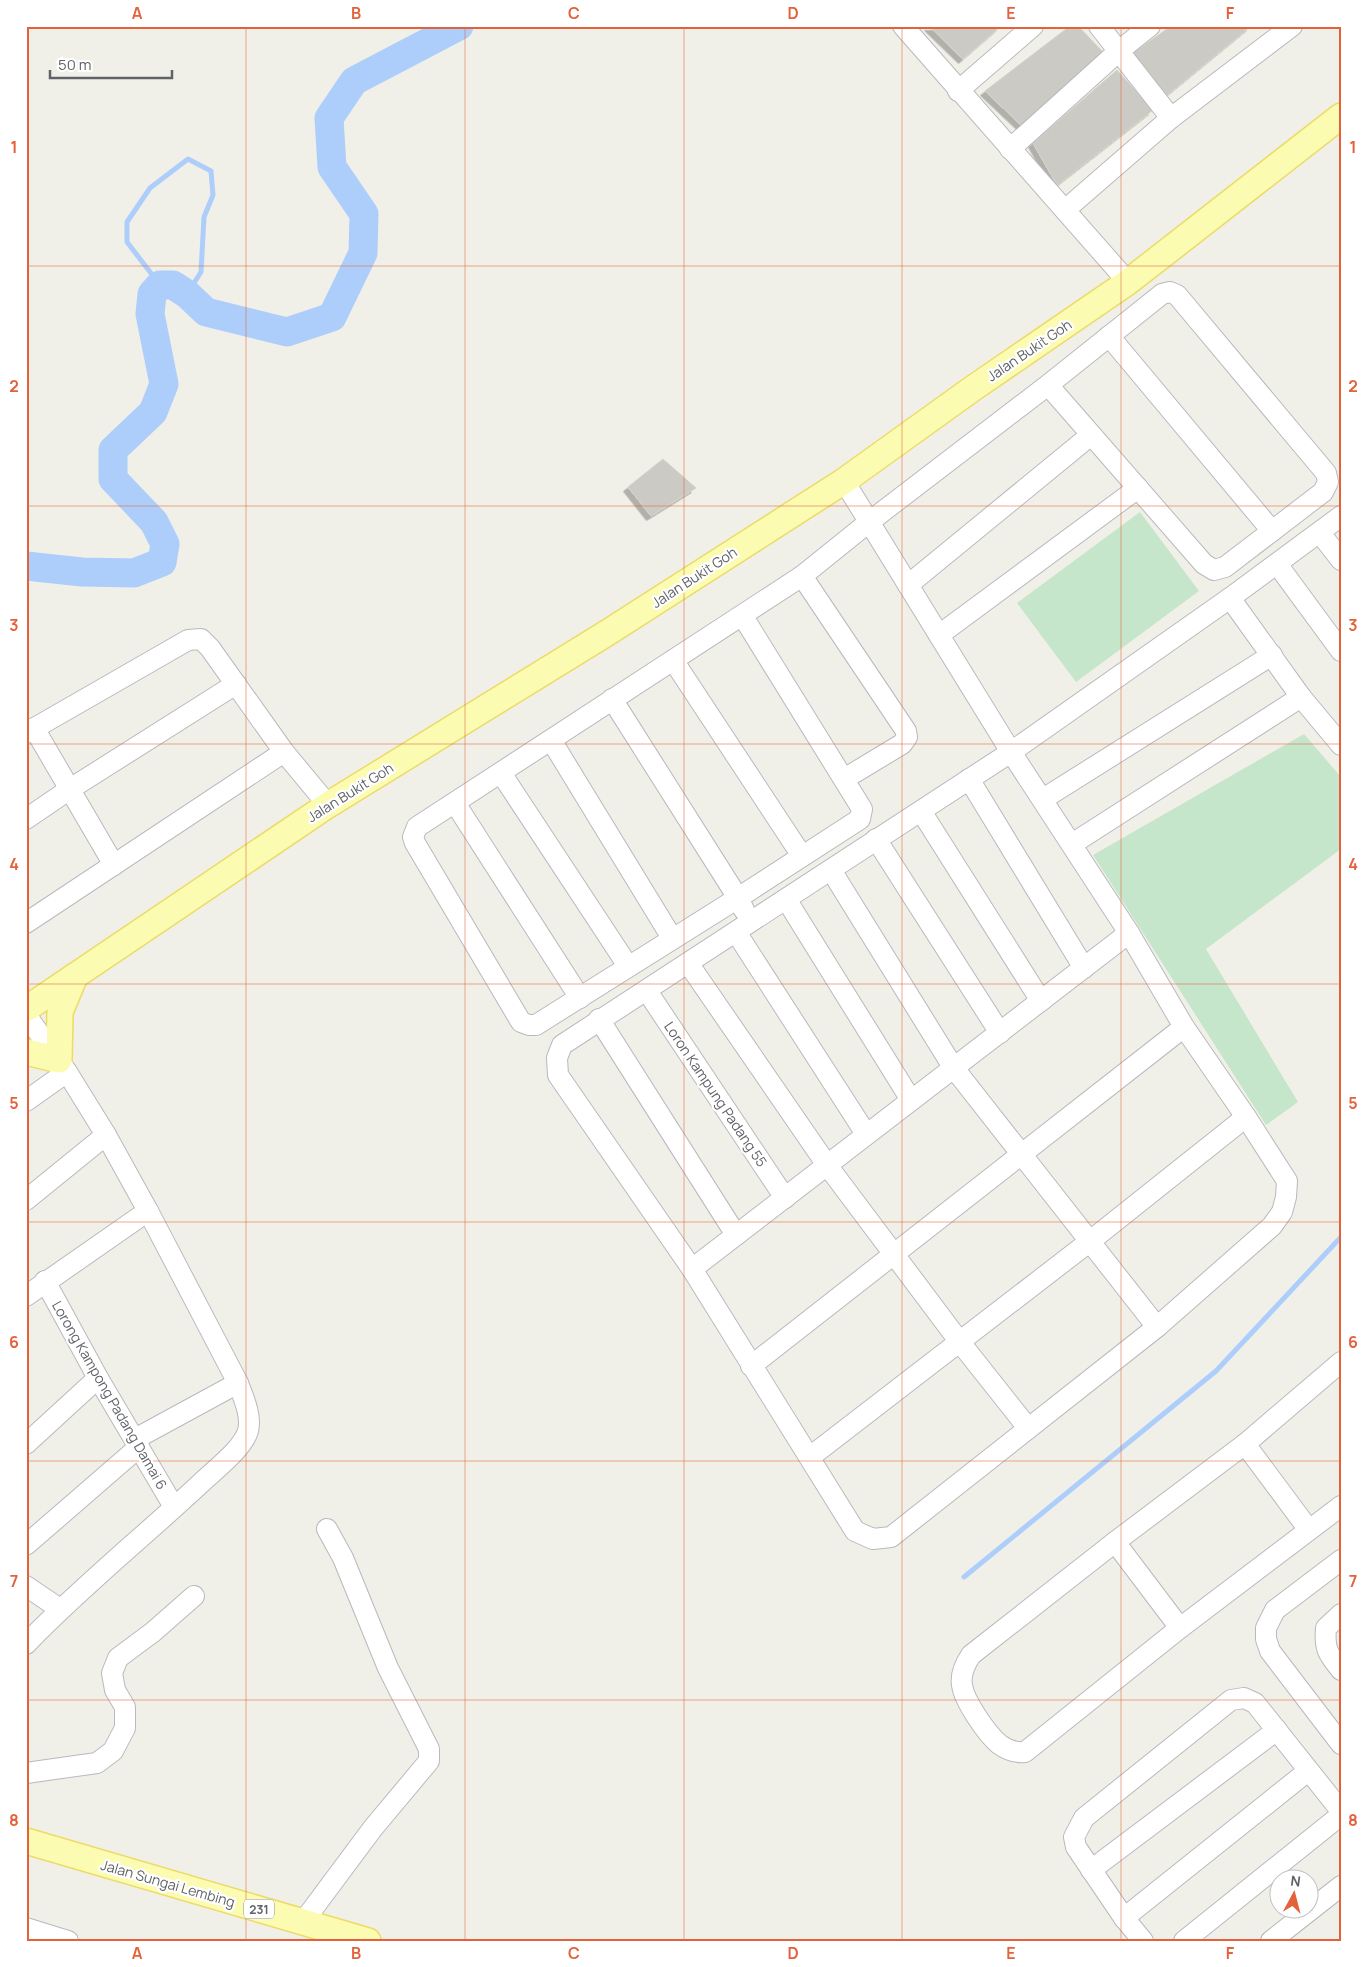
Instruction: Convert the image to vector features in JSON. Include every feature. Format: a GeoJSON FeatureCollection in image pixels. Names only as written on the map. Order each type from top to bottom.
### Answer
{"type":"FeatureCollection","features":[{"type":"Feature","properties":{"kind":"main road","name":"Jalan Bukit Goh"},"geometry":{"type":"LineString","coordinates":[[26,1009],[328,805],[607,633],[844,481],[972,389],[1128,282],[1341,116]]}},
{"type":"Feature","properties":{"kind":"main road"},"geometry":{"type":"LineString","coordinates":[[26,1052],[63,1066],[60,1012],[75,976]]}},
{"type":"Feature","properties":{"kind":"main road","name":"Jalan Sungai Lembing"},"geometry":{"type":"LineString","coordinates":[[26,1841],[368,1941]]}},
{"type":"Feature","properties":{"kind":"street"},"geometry":{"type":"LineString","coordinates":[[958,91],[1033,26]]}},
{"type":"Feature","properties":{"kind":"street"},"geometry":{"type":"LineString","coordinates":[[1100,26],[1171,118]]}},
{"type":"Feature","properties":{"kind":"street"},"geometry":{"type":"LineString","coordinates":[[1010,149],[1120,50],[1150,26]]}},
{"type":"Feature","properties":{"kind":"street"},"geometry":{"type":"LineString","coordinates":[[1064,210],[1171,118],[1292,26]]}},
{"type":"Feature","properties":{"kind":"street"},"geometry":{"type":"LineString","coordinates":[[910,29],[958,91],[1128,282]]}},
{"type":"Feature","properties":{"kind":"street"},"geometry":{"type":"LineString","coordinates":[[742,615],[862,809],[860,819],[536,1025],[522,1022],[415,842],[413,837],[416,827],[501,773],[612,699],[802,576],[869,522],[1048,386],[1162,294],[1170,292],[1177,295],[1326,473],[1328,482],[1323,492],[1225,567],[1214,570],[1204,564],[1048,386]]}},
{"type":"Feature","properties":{"kind":"street"},"geometry":{"type":"LineString","coordinates":[[1109,336],[1272,531]]}},
{"type":"Feature","properties":{"kind":"street"},"geometry":{"type":"LineString","coordinates":[[908,584],[1092,436]]}},
{"type":"Feature","properties":{"kind":"street"},"geometry":{"type":"LineString","coordinates":[[844,481],[1011,752],[1043,798],[1129,933],[1184,1027],[1246,1117],[1287,1181],[1286,1197],[1282,1212],[1272,1226],[1157,1327],[891,1537],[873,1539],[855,1531],[692,1269],[558,1074],[557,1058],[562,1045],[599,1019],[647,991],[1011,752],[1230,598],[1341,516]]}},
{"type":"Feature","properties":{"kind":"street"},"geometry":{"type":"LineString","coordinates":[[940,636],[1138,488]]}},
{"type":"Feature","properties":{"kind":"street"},"geometry":{"type":"LineString","coordinates":[[1320,533],[1341,560]]}},
{"type":"Feature","properties":{"kind":"street"},"geometry":{"type":"LineString","coordinates":[[1277,564],[1341,651]]}},
{"type":"Feature","properties":{"kind":"street"},"geometry":{"type":"LineString","coordinates":[[802,576],[906,730],[907,737],[902,744],[844,779]]}},
{"type":"Feature","properties":{"kind":"street"},"geometry":{"type":"LineString","coordinates":[[1230,598],[1302,696],[1341,745]]}},
{"type":"Feature","properties":{"kind":"street"},"geometry":{"type":"LineString","coordinates":[[114,865],[70,789],[30,731],[188,640],[201,639],[210,648],[284,752],[328,805]]}},
{"type":"Feature","properties":{"kind":"street"},"geometry":{"type":"LineString","coordinates":[[1043,798],[1272,654]]}},
{"type":"Feature","properties":{"kind":"street"},"geometry":{"type":"LineString","coordinates":[[673,660],[802,856]]}},
{"type":"Feature","properties":{"kind":"street"},"geometry":{"type":"LineString","coordinates":[[26,819],[236,684]]}},
{"type":"Feature","properties":{"kind":"street"},"geometry":{"type":"LineString","coordinates":[[1072,844],[1302,696]]}},
{"type":"Feature","properties":{"kind":"street"},"geometry":{"type":"LineString","coordinates":[[612,699],[738,898],[744,928],[866,1134]]}},
{"type":"Feature","properties":{"kind":"street"},"geometry":{"type":"LineString","coordinates":[[551,740],[672,938]]}},
{"type":"Feature","properties":{"kind":"street"},"geometry":{"type":"LineString","coordinates":[[26,923],[284,752]]}},
{"type":"Feature","properties":{"kind":"street"},"geometry":{"type":"LineString","coordinates":[[501,773],[628,966]]}},
{"type":"Feature","properties":{"kind":"street"},"geometry":{"type":"LineString","coordinates":[[969,778],[1084,968]]}},
{"type":"Feature","properties":{"kind":"street"},"geometry":{"type":"LineString","coordinates":[[455,802],[580,998]]}},
{"type":"Feature","properties":{"kind":"street"},"geometry":{"type":"LineString","coordinates":[[921,811],[1041,1001]]}},
{"type":"Feature","properties":{"kind":"street"},"geometry":{"type":"LineString","coordinates":[[876,839],[1000,1032]]}},
{"type":"Feature","properties":{"kind":"street"},"geometry":{"type":"LineString","coordinates":[[830,870],[953,1067],[1157,1327]]}},
{"type":"Feature","properties":{"kind":"street"},"geometry":{"type":"LineString","coordinates":[[786,899],[911,1100]]}},
{"type":"Feature","properties":{"kind":"street"},"geometry":{"type":"LineString","coordinates":[[692,1269],[1129,933]]}},
{"type":"Feature","properties":{"kind":"street"},"geometry":{"type":"LineString","coordinates":[[688,963],[892,1254],[1028,1428]]}},
{"type":"Feature","properties":{"kind":"street","name":"Loron Kampung Padang 55"},"geometry":{"type":"LineString","coordinates":[[647,991],[784,1198]]}},
{"type":"Feature","properties":{"kind":"street"},"geometry":{"type":"LineString","coordinates":[[26,1015],[63,1066],[106,1136],[148,1211],[238,1383],[248,1413],[248,1430],[238,1448],[174,1508],[60,1609],[26,1644]]}},
{"type":"Feature","properties":{"kind":"street"},"geometry":{"type":"LineString","coordinates":[[599,1019],[736,1235]]}},
{"type":"Feature","properties":{"kind":"street"},"geometry":{"type":"LineString","coordinates":[[751,1366],[1184,1027]]}},
{"type":"Feature","properties":{"kind":"street"},"geometry":{"type":"LineString","coordinates":[[26,1101],[63,1066]]}},
{"type":"Feature","properties":{"kind":"street"},"geometry":{"type":"LineString","coordinates":[[810,1457],[1089,1242],[1246,1117]]}},
{"type":"Feature","properties":{"kind":"street"},"geometry":{"type":"LineString","coordinates":[[26,1200],[106,1136]]}},
{"type":"Feature","properties":{"kind":"street"},"geometry":{"type":"LineString","coordinates":[[26,1296],[148,1211]]}},
{"type":"Feature","properties":{"kind":"street","name":"Lorong Kampong Padang Damai 6"},"geometry":{"type":"LineString","coordinates":[[45,1281],[98,1378],[174,1508]]}},
{"type":"Feature","properties":{"kind":"street"},"geometry":{"type":"LineString","coordinates":[[1341,1362],[1245,1444],[1115,1542],[971,1655],[965,1663],[962,1686],[972,1709],[999,1744],[1010,1751],[1025,1752],[1180,1628],[1341,1506]]}},
{"type":"Feature","properties":{"kind":"street"},"geometry":{"type":"LineString","coordinates":[[26,1444],[98,1378]]}},
{"type":"Feature","properties":{"kind":"street"},"geometry":{"type":"LineString","coordinates":[[26,1545],[137,1443],[238,1383]]}},
{"type":"Feature","properties":{"kind":"street"},"geometry":{"type":"LineString","coordinates":[[1245,1444],[1309,1530]]}},
{"type":"Feature","properties":{"kind":"street"},"geometry":{"type":"LineString","coordinates":[[303,1922],[373,1828],[428,1761],[430,1756],[429,1749],[388,1668],[343,1558],[327,1529]]}},
{"type":"Feature","properties":{"kind":"street"},"geometry":{"type":"LineString","coordinates":[[1115,1542],[1180,1628]]}},
{"type":"Feature","properties":{"kind":"street"},"geometry":{"type":"LineString","coordinates":[[1341,1560],[1275,1610],[1266,1628],[1266,1639],[1270,1651],[1341,1744]]}},
{"type":"Feature","properties":{"kind":"street"},"geometry":{"type":"LineString","coordinates":[[26,1586],[60,1609]]}},
{"type":"Feature","properties":{"kind":"street"},"geometry":{"type":"LineString","coordinates":[[26,1773],[97,1763],[113,1751],[125,1728],[125,1707],[115,1690],[112,1673],[118,1658],[194,1596]]}},
{"type":"Feature","properties":{"kind":"street"},"geometry":{"type":"LineString","coordinates":[[1341,1614],[1326,1628],[1325,1638],[1328,1653],[1341,1670]]}},
{"type":"Feature","properties":{"kind":"street"},"geometry":{"type":"LineString","coordinates":[[1143,1941],[1124,1918],[1091,1870],[1076,1847],[1074,1837],[1084,1818],[1231,1700],[1244,1698],[1255,1703],[1341,1811]]}},
{"type":"Feature","properties":{"kind":"street"},"geometry":{"type":"LineString","coordinates":[[1091,1870],[1277,1730]]}},
{"type":"Feature","properties":{"kind":"street"},"geometry":{"type":"LineString","coordinates":[[1124,1918],[1308,1771]]}},
{"type":"Feature","properties":{"kind":"street"},"geometry":{"type":"LineString","coordinates":[[1184,1941],[1341,1815]]}},
{"type":"Feature","properties":{"kind":"street"},"geometry":{"type":"LineString","coordinates":[[1271,1941],[1341,1886]]}},
{"type":"Feature","properties":{"kind":"street"},"geometry":{"type":"LineString","coordinates":[[26,1928],[68,1941]]}},
{"type":"Feature","properties":{"kind":"green space"},"geometry":{"type":"Polygon","coordinates":[[[1140,512],[1199,591],[1076,682],[1017,603],[1140,512]]]}},
{"type":"Feature","properties":{"kind":"green space"},"geometry":{"type":"Polygon","coordinates":[[[1304,734],[1341,777],[1341,849],[1206,949],[1298,1102],[1266,1125],[1093,855],[1304,734]]]}},
{"type":"Feature","properties":{"kind":"building"},"geometry":{"type":"Polygon","coordinates":[[[929,26],[1001,26],[963,59],[929,26]]]}},
{"type":"Feature","properties":{"kind":"building"},"geometry":{"type":"Polygon","coordinates":[[[1070,26],[1078,26],[1103,52],[1021,125],[985,91],[1070,26]]]}},
{"type":"Feature","properties":{"kind":"building"},"geometry":{"type":"Polygon","coordinates":[[[1171,26],[1251,26],[1167,95],[1133,53],[1171,26]]]}},
{"type":"Feature","properties":{"kind":"building"},"geometry":{"type":"Polygon","coordinates":[[[1117,70],[1153,110],[1057,185],[1033,143],[1117,70]]]}},
{"type":"Feature","properties":{"kind":"building"},"geometry":{"type":"Polygon","coordinates":[[[663,459],[696,488],[651,516],[628,487],[663,459]]]}},
{"type":"Feature","properties":{"kind":"waterway"},"geometry":{"type":"LineString","coordinates":[[26,566],[82,572],[134,573],[162,562],[165,544],[154,522],[113,479],[113,450],[153,412],[164,384],[150,314],[152,294],[160,285],[173,285],[187,294],[206,312],[287,332],[332,317],[363,253],[364,214],[332,167],[329,118],[354,81],[459,26]]}},
{"type":"Feature","properties":{"kind":"waterway"},"geometry":{"type":"LineString","coordinates":[[160,285],[127,242],[127,222],[150,188],[188,159],[211,171],[213,195],[204,217],[201,272],[187,294]]}},
{"type":"Feature","properties":{"kind":"waterway"},"geometry":{"type":"LineString","coordinates":[[964,1577],[1216,1371],[1341,1237]]}}]}
